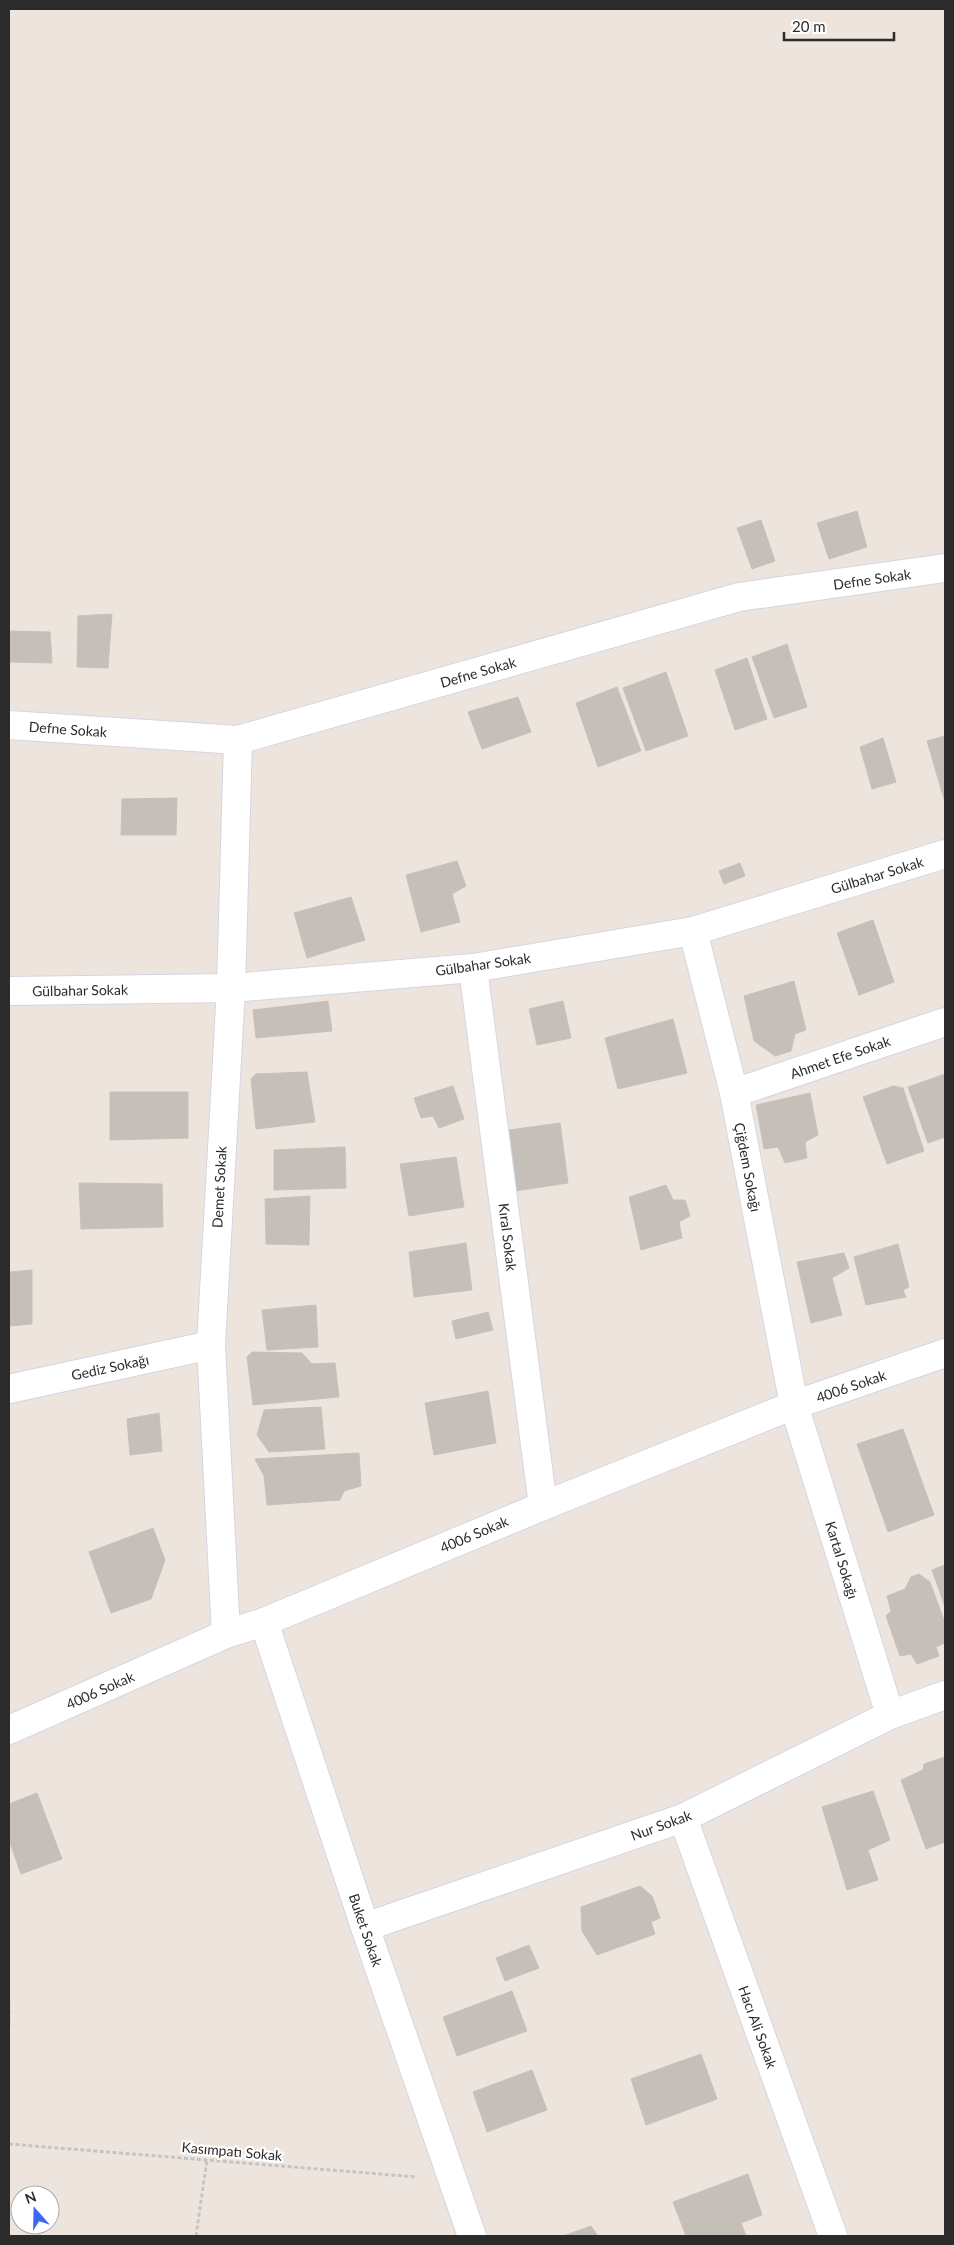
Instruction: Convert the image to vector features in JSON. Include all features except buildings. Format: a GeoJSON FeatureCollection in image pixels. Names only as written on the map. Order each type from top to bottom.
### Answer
{"type":"FeatureCollection","features":[{"type":"Feature","properties":{"kind":"street","name":"Defne Sokak"},"geometry":{"type":"LineString","coordinates":[[9,725],[238,740],[739,597],[945,568]]}},
{"type":"Feature","properties":{"kind":"street","name":"Demet Sokak"},"geometry":{"type":"LineString","coordinates":[[226,1634],[211,1345],[231,988],[238,740]]}},
{"type":"Feature","properties":{"kind":"street","name":"Gülbahar Sokak"},"geometry":{"type":"LineString","coordinates":[[9,991],[231,988],[473,968],[693,931],[945,854]]}},
{"type":"Feature","properties":{"kind":"street","name":"Çiğdem Sokağı"},"geometry":{"type":"LineString","coordinates":[[693,931],[734,1093],[794,1405]]}},
{"type":"Feature","properties":{"kind":"street","name":"Kıral Sokak"},"geometry":{"type":"LineString","coordinates":[[473,968],[543,1506]]}},
{"type":"Feature","properties":{"kind":"street","name":"Ahmet Efe Sokak"},"geometry":{"type":"LineString","coordinates":[[734,1093],[945,1022]]}},
{"type":"Feature","properties":{"kind":"street","name":"Gediz Sokağı"},"geometry":{"type":"LineString","coordinates":[[9,1389],[211,1345]]}},
{"type":"Feature","properties":{"kind":"street","name":"4006 Sokak"},"geometry":{"type":"LineString","coordinates":[[9,1730],[226,1634],[264,1622],[543,1506],[794,1405],[945,1353]]}},
{"type":"Feature","properties":{"kind":"street","name":"Kartal Sokağı"},"geometry":{"type":"LineString","coordinates":[[794,1405],[890,1715]]}},
{"type":"Feature","properties":{"kind":"street","name":"Buket Sokak"},"geometry":{"type":"LineString","coordinates":[[264,1622],[365,1927],[472,2236]]}},
{"type":"Feature","properties":{"kind":"street","name":"Nur Sokak"},"geometry":{"type":"LineString","coordinates":[[365,1927],[683,1818],[890,1715],[945,1695]]}},
{"type":"Feature","properties":{"kind":"street","name":"Hacı Ali Sokak"},"geometry":{"type":"LineString","coordinates":[[683,1818],[833,2236]]}},
{"type":"Feature","properties":{"kind":"path"},"geometry":{"type":"LineString","coordinates":[[9,2004],[9,2026]]}},
{"type":"Feature","properties":{"kind":"path","name":"Kasımpatı Sokak"},"geometry":{"type":"LineString","coordinates":[[9,2144],[453,2180]]}},
{"type":"Feature","properties":{"kind":"path"},"geometry":{"type":"LineString","coordinates":[[196,2236],[207,2160]]}}]}
